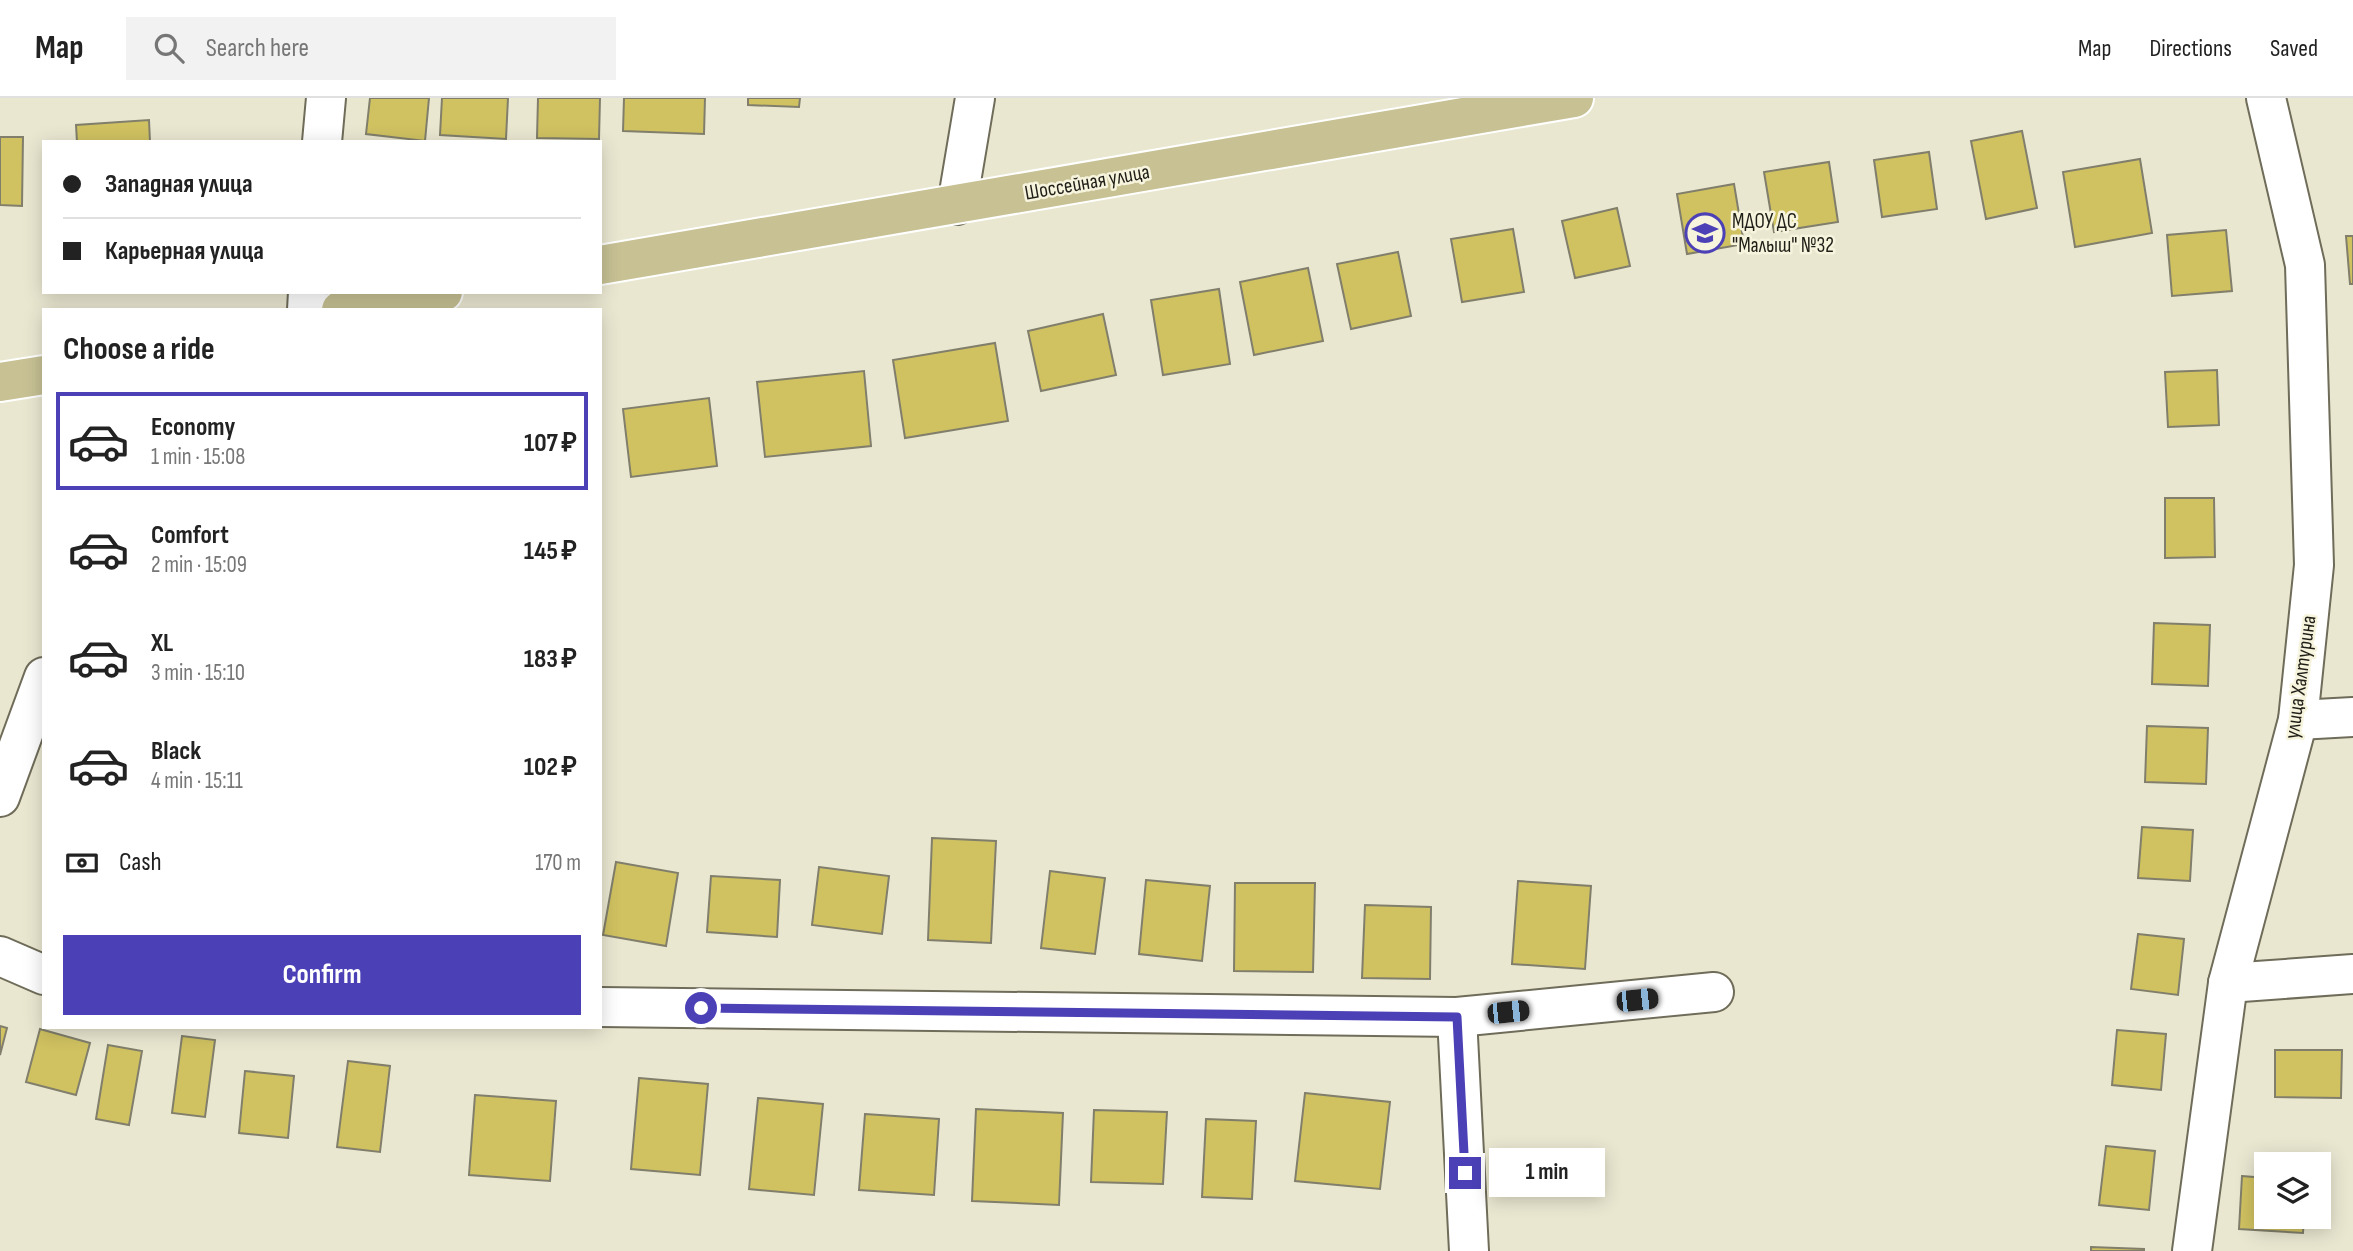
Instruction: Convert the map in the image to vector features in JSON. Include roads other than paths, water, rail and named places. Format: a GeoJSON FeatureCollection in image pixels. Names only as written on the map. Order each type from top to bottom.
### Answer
{"type":"FeatureCollection","features":[{"type":"Feature","properties":{"kind":"main road","name":"Шоссейная улица"},"geometry":{"type":"LineString","coordinates":[[602,265],[1574,98]]}},
{"type":"Feature","properties":{"kind":"main road"},"geometry":{"type":"LineString","coordinates":[[352,308],[432,294]]}},
{"type":"Feature","properties":{"kind":"main road"},"geometry":{"type":"LineString","coordinates":[[0,382],[42,374]]}},
{"type":"Feature","properties":{"kind":"street"},"geometry":{"type":"LineString","coordinates":[[322,140],[326,98]]}},
{"type":"Feature","properties":{"kind":"street"},"geometry":{"type":"LineString","coordinates":[[957,205],[975,98]]}},
{"type":"Feature","properties":{"kind":"street","name":"улица Халтурина"},"geometry":{"type":"LineString","coordinates":[[2192,1251],[2228,983],[2298,720],[2314,565],[2305,265],[2266,98]]}},
{"type":"Feature","properties":{"kind":"street"},"geometry":{"type":"LineString","coordinates":[[0,797],[31,748],[42,688]]}},
{"type":"Feature","properties":{"kind":"street"},"geometry":{"type":"LineString","coordinates":[[2298,720],[2353,717]]}},
{"type":"Feature","properties":{"kind":"street"},"geometry":{"type":"LineString","coordinates":[[0,956],[42,974]]}},
{"type":"Feature","properties":{"kind":"street"},"geometry":{"type":"LineString","coordinates":[[2228,983],[2353,974]]}},
{"type":"Feature","properties":{"kind":"street"},"geometry":{"type":"LineString","coordinates":[[602,1007],[1457,1017],[1714,992]]}},
{"type":"Feature","properties":{"kind":"street"},"geometry":{"type":"LineString","coordinates":[[1457,1017],[1469,1251]]}},
{"type":"Feature","properties":{"kind":"place","name":"МДОУ ДС \"Малыш\" №32"},"geometry":{"type":"Point","coordinates":[1705,233]}}]}
